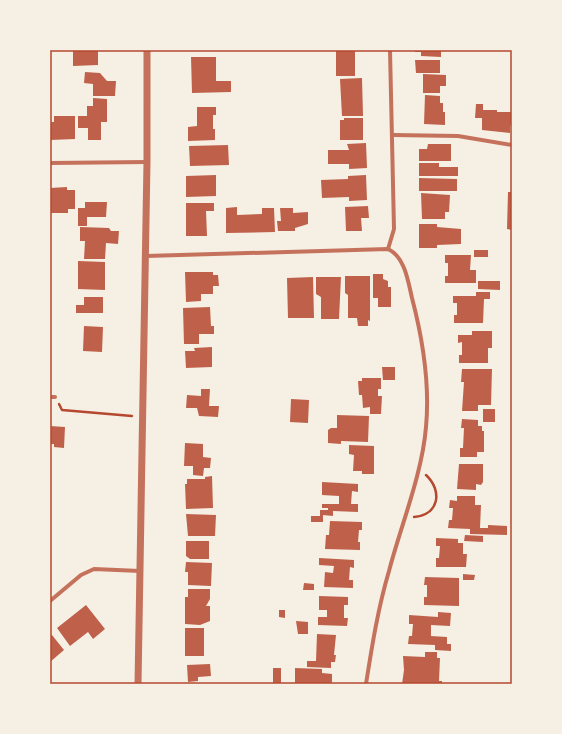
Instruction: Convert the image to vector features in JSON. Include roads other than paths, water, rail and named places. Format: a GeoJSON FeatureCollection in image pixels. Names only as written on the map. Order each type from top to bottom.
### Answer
{"type":"FeatureCollection","features":[{"type":"Feature","properties":{"kind":"street"},"geometry":{"type":"LineString","coordinates":[[138,684],[146,256],[147,50]]}},
{"type":"Feature","properties":{"kind":"street"},"geometry":{"type":"LineString","coordinates":[[388,249],[394,229],[390,50]]}},
{"type":"Feature","properties":{"kind":"street"},"geometry":{"type":"LineString","coordinates":[[393,135],[458,136],[512,145]]}},
{"type":"Feature","properties":{"kind":"street"},"geometry":{"type":"LineString","coordinates":[[50,163],[147,162]]}},
{"type":"Feature","properties":{"kind":"street"},"geometry":{"type":"LineString","coordinates":[[146,256],[388,249],[395,252],[406,273],[416,314],[426,372],[426,429],[418,468],[388,573],[366,684]]}},
{"type":"Feature","properties":{"kind":"street"},"geometry":{"type":"LineString","coordinates":[[50,397],[55,397]]}},
{"type":"Feature","properties":{"kind":"street"},"geometry":{"type":"LineString","coordinates":[[50,601],[81,575],[94,569],[140,571]]}}]}
